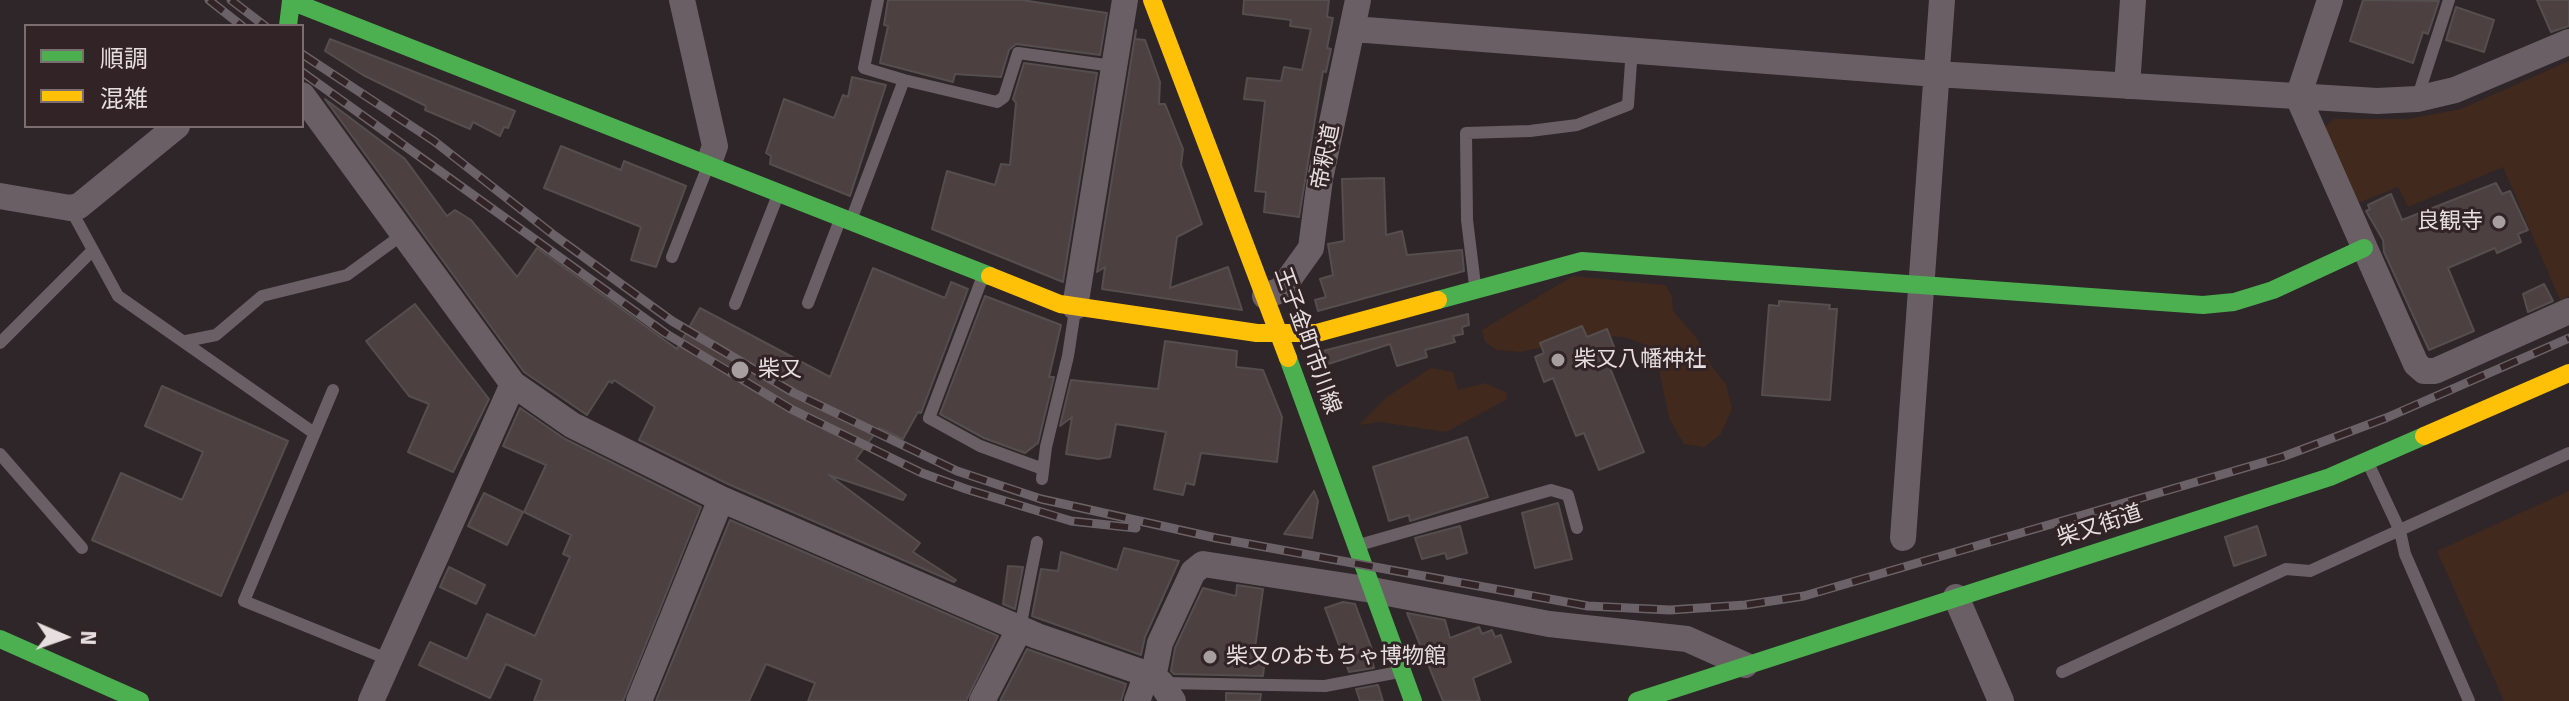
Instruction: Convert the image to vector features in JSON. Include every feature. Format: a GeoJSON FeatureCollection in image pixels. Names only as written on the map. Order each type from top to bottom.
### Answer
{"type":"FeatureCollection","features":[{"type":"Feature","properties":{"kind":"street"},"geometry":{"type":"LineString","coordinates":[[288,24],[290,0],[1075,307],[1279,335],[1317,333],[1582,261],[2203,305],[2234,302],[2273,290],[2364,248]]}},
{"type":"Feature","properties":{"kind":"street"},"geometry":{"type":"LineString","coordinates":[[682,0],[715,146],[709,163]]}},
{"type":"Feature","properties":{"kind":"street"},"geometry":{"type":"LineString","coordinates":[[1075,307],[1125,0]]}},
{"type":"Feature","properties":{"kind":"street","name":"王子金町市川線"},"geometry":{"type":"LineString","coordinates":[[1152,0],[1265,296],[1413,701]]}},
{"type":"Feature","properties":{"kind":"street","name":"帝釈道"},"geometry":{"type":"LineString","coordinates":[[1265,296],[1281,290],[1311,248],[1320,179],[1358,0]]}},
{"type":"Feature","properties":{"kind":"street"},"geometry":{"type":"LineString","coordinates":[[1903,538],[1942,0]]}},
{"type":"Feature","properties":{"kind":"street"},"geometry":{"type":"LineString","coordinates":[[2127,86],[2133,0]]}},
{"type":"Feature","properties":{"kind":"street"},"geometry":{"type":"LineString","coordinates":[[2330,0],[2298,97],[2416,364],[2424,371],[2435,371],[2569,311]]}},
{"type":"Feature","properties":{"kind":"street"},"geometry":{"type":"LineString","coordinates":[[1353,29],[1632,48],[1936,74],[2377,101],[2417,99],[2455,90],[2569,42]]}},
{"type":"Feature","properties":{"kind":"street"},"geometry":{"type":"LineString","coordinates":[[304,98],[513,384],[572,425],[721,499],[1160,686]]}},
{"type":"Feature","properties":{"kind":"street"},"geometry":{"type":"LineString","coordinates":[[0,196],[70,208],[79,206],[175,128]]}},
{"type":"Feature","properties":{"kind":"street","name":"柴又街道"},"geometry":{"type":"LineString","coordinates":[[1637,701],[2367,462],[2569,373]]}},
{"type":"Feature","properties":{"kind":"street"},"geometry":{"type":"LineString","coordinates":[[371,701],[513,384]]}},
{"type":"Feature","properties":{"kind":"street"},"geometry":{"type":"LineString","coordinates":[[639,701],[721,499]]}},
{"type":"Feature","properties":{"kind":"street"},"geometry":{"type":"LineString","coordinates":[[1160,686],[1160,643],[1193,572],[1203,564],[1372,590],[1549,624],[1687,639],[1745,665]]}},
{"type":"Feature","properties":{"kind":"street"},"geometry":{"type":"LineString","coordinates":[[1956,597],[2001,701]]}},
{"type":"Feature","properties":{"kind":"street"},"geometry":{"type":"LineString","coordinates":[[982,701],[1020,628]]}},
{"type":"Feature","properties":{"kind":"street"},"geometry":{"type":"LineString","coordinates":[[0,639],[99,693],[140,701]]}},
{"type":"Feature","properties":{"kind":"street"},"geometry":{"type":"LineString","coordinates":[[1137,701],[1160,686]]}},
{"type":"Feature","properties":{"kind":"lane"},"geometry":{"type":"LineString","coordinates":[[878,0],[864,68],[904,80],[997,102],[1004,97],[1018,53],[1113,66]]}},
{"type":"Feature","properties":{"kind":"lane"},"geometry":{"type":"LineString","coordinates":[[2417,99],[2449,0]]}},
{"type":"Feature","properties":{"kind":"lane"},"geometry":{"type":"LineString","coordinates":[[1476,289],[1467,220],[1466,133],[1530,131],[1577,125],[1628,105],[1632,48]]}},
{"type":"Feature","properties":{"kind":"lane"},"geometry":{"type":"LineString","coordinates":[[808,303],[904,80]]}},
{"type":"Feature","properties":{"kind":"lane"},"geometry":{"type":"LineString","coordinates":[[672,257],[709,163]]}},
{"type":"Feature","properties":{"kind":"lane"},"geometry":{"type":"LineString","coordinates":[[735,304],[779,191]]}},
{"type":"Feature","properties":{"kind":"lane"},"geometry":{"type":"LineString","coordinates":[[70,208],[118,296],[314,433]]}},
{"type":"Feature","properties":{"kind":"lane"},"geometry":{"type":"LineString","coordinates":[[186,341],[216,335],[262,296],[347,275],[402,235]]}},
{"type":"Feature","properties":{"kind":"lane"},"geometry":{"type":"LineString","coordinates":[[0,343],[93,250]]}},
{"type":"Feature","properties":{"kind":"lane"},"geometry":{"type":"LineString","coordinates":[[984,273],[929,418],[980,446],[1043,474],[1075,307]]}},
{"type":"Feature","properties":{"kind":"lane"},"geometry":{"type":"LineString","coordinates":[[333,390],[244,601],[390,660]]}},
{"type":"Feature","properties":{"kind":"lane"},"geometry":{"type":"LineString","coordinates":[[2062,672],[2286,569],[2310,571],[2569,453]]}},
{"type":"Feature","properties":{"kind":"lane"},"geometry":{"type":"LineString","coordinates":[[0,454],[82,548]]}},
{"type":"Feature","properties":{"kind":"lane"},"geometry":{"type":"LineString","coordinates":[[2367,462],[2400,531],[2405,554],[2469,701]]}},
{"type":"Feature","properties":{"kind":"lane"},"geometry":{"type":"LineString","coordinates":[[1356,546],[1551,490],[1568,495],[1577,528]]}},
{"type":"Feature","properties":{"kind":"lane"},"geometry":{"type":"LineString","coordinates":[[1020,628],[1037,542]]}},
{"type":"Feature","properties":{"kind":"lane"},"geometry":{"type":"LineString","coordinates":[[1160,686],[1325,686],[1402,671]]}},
{"type":"Feature","properties":{"kind":"shaded area"},"geometry":{"type":"Polygon","coordinates":[[[2569,61],[2569,296],[2560,300],[2503,167],[2408,207],[2398,187],[2358,203],[2325,127],[2334,119],[2408,119],[2461,109],[2569,61]]]}},
{"type":"Feature","properties":{"kind":"shaded area"},"geometry":{"type":"Polygon","coordinates":[[[1573,276],[1665,285],[1672,296],[1673,311],[1696,337],[1712,367],[1726,384],[1732,409],[1721,434],[1704,447],[1684,444],[1669,418],[1657,360],[1643,344],[1624,337],[1599,336],[1520,352],[1497,350],[1485,342],[1482,330],[1573,276]]]}},
{"type":"Feature","properties":{"kind":"shaded area"},"geometry":{"type":"Polygon","coordinates":[[[1431,368],[1453,372],[1458,390],[1485,383],[1507,393],[1506,400],[1446,432],[1380,422],[1359,425],[1387,397],[1431,368]]]}},
{"type":"Feature","properties":{"kind":"shaded area"},"geometry":{"type":"Polygon","coordinates":[[[2569,491],[2569,701],[2504,701],[2437,551],[2569,491]]]}},
{"type":"Feature","properties":{"kind":"building"},"geometry":{"type":"Polygon","coordinates":[[[888,0],[1022,0],[1107,13],[1100,55],[1016,44],[1009,50],[1001,77],[955,74],[953,82],[880,63],[888,26],[884,25],[888,0]]]}},
{"type":"Feature","properties":{"kind":"building"},"geometry":{"type":"Polygon","coordinates":[[[1244,0],[1329,0],[1327,17],[1333,18],[1327,48],[1331,49],[1326,72],[1323,71],[1299,217],[1264,212],[1266,192],[1255,191],[1265,101],[1244,99],[1247,78],[1281,81],[1284,67],[1302,70],[1311,29],[1290,26],[1291,20],[1243,14],[1244,0]]]}},
{"type":"Feature","properties":{"kind":"building"},"geometry":{"type":"Polygon","coordinates":[[[2363,0],[2439,1],[2428,34],[2423,32],[2413,63],[2350,41],[2363,0]]]}},
{"type":"Feature","properties":{"kind":"building"},"geometry":{"type":"Polygon","coordinates":[[[2537,0],[2569,0],[2569,26],[2551,32],[2537,0]]]}},
{"type":"Feature","properties":{"kind":"building"},"geometry":{"type":"Polygon","coordinates":[[[2456,7],[2494,20],[2484,52],[2446,40],[2456,7]]]}},
{"type":"Feature","properties":{"kind":"building"},"geometry":{"type":"Polygon","coordinates":[[[1136,30],[1135,39],[1145,40],[1160,82],[1159,104],[1165,104],[1183,149],[1181,165],[1202,224],[1177,237],[1170,288],[1228,267],[1242,310],[1102,289],[1105,267],[1097,272],[1136,30]]]}},
{"type":"Feature","properties":{"kind":"building"},"geometry":{"type":"Polygon","coordinates":[[[330,39],[515,111],[508,128],[504,127],[500,136],[473,122],[470,129],[425,110],[426,106],[363,75],[325,51],[330,39]]]}},
{"type":"Feature","properties":{"kind":"building"},"geometry":{"type":"Polygon","coordinates":[[[1024,63],[1097,73],[1063,282],[932,229],[947,171],[995,185],[1001,164],[1010,165],[1016,103],[1013,99],[1024,63]]]}},
{"type":"Feature","properties":{"kind":"building"},"geometry":{"type":"Polygon","coordinates":[[[852,77],[886,85],[850,196],[770,164],[771,156],[766,153],[784,99],[834,118],[843,95],[848,97],[852,77]]]}},
{"type":"Feature","properties":{"kind":"building"},"geometry":{"type":"Polygon","coordinates":[[[325,99],[405,159],[447,216],[455,210],[471,220],[517,277],[537,248],[677,349],[700,308],[830,377],[873,268],[945,298],[951,282],[968,289],[921,413],[918,412],[903,439],[879,428],[856,459],[906,495],[903,500],[829,475],[920,543],[913,552],[956,580],[954,582],[728,484],[639,440],[655,407],[614,380],[612,383],[609,381],[587,415],[524,372],[325,99]]]}},
{"type":"Feature","properties":{"kind":"building"},"geometry":{"type":"Polygon","coordinates":[[[561,146],[621,170],[624,161],[686,186],[656,267],[631,260],[641,227],[544,188],[561,146]]]}},
{"type":"Feature","properties":{"kind":"building"},"geometry":{"type":"Polygon","coordinates":[[[1384,178],[1386,235],[1402,231],[1407,255],[1462,250],[1464,271],[1318,311],[1315,300],[1326,297],[1320,279],[1333,275],[1328,244],[1344,241],[1342,179],[1384,178]]]}},
{"type":"Feature","properties":{"kind":"building"},"geometry":{"type":"Polygon","coordinates":[[[2496,183],[2502,194],[2510,191],[2528,230],[2518,234],[2521,242],[2497,253],[2495,248],[2448,268],[2474,331],[2429,350],[2384,252],[2383,240],[2366,211],[2370,209],[2368,205],[2391,194],[2402,220],[2496,183]]]}},
{"type":"Feature","properties":{"kind":"building"},"geometry":{"type":"Polygon","coordinates":[[[2544,284],[2553,301],[2528,312],[2523,294],[2544,284]]]}},
{"type":"Feature","properties":{"kind":"building"},"geometry":{"type":"Polygon","coordinates":[[[985,296],[1061,325],[1049,377],[1054,377],[1038,443],[1025,453],[984,438],[940,414],[985,296]]]}},
{"type":"Feature","properties":{"kind":"building"},"geometry":{"type":"Polygon","coordinates":[[[1779,301],[1830,305],[1829,309],[1837,309],[1830,400],[1762,395],[1769,305],[1779,306],[1779,301]]]}},
{"type":"Feature","properties":{"kind":"building"},"geometry":{"type":"Polygon","coordinates":[[[415,304],[489,399],[453,472],[408,452],[429,404],[409,396],[366,341],[415,304]]]}},
{"type":"Feature","properties":{"kind":"building"},"geometry":{"type":"Polygon","coordinates":[[[1468,314],[1469,325],[1462,327],[1463,334],[1453,336],[1455,342],[1425,350],[1427,357],[1397,366],[1390,344],[1316,368],[1311,354],[1468,314]]]}},
{"type":"Feature","properties":{"kind":"building"},"geometry":{"type":"Polygon","coordinates":[[[1582,326],[1587,337],[1607,329],[1615,349],[1604,353],[1644,452],[1599,470],[1584,433],[1576,436],[1553,378],[1544,382],[1535,357],[1544,353],[1540,343],[1582,326]]]}},
{"type":"Feature","properties":{"kind":"building"},"geometry":{"type":"Polygon","coordinates":[[[1165,341],[1237,351],[1236,367],[1263,370],[1282,417],[1277,462],[1201,453],[1194,485],[1186,483],[1183,495],[1154,489],[1166,432],[1116,424],[1110,457],[1098,459],[1066,454],[1072,417],[1060,426],[1071,380],[1158,389],[1165,341]]]}},
{"type":"Feature","properties":{"kind":"building"},"geometry":{"type":"Polygon","coordinates":[[[162,386],[288,441],[221,596],[92,540],[121,473],[182,500],[203,452],[145,426],[162,386]]]}},
{"type":"Feature","properties":{"kind":"building"},"geometry":{"type":"Polygon","coordinates":[[[520,408],[565,439],[701,507],[623,701],[534,701],[542,680],[506,664],[490,698],[419,665],[430,642],[467,659],[487,614],[535,636],[570,557],[563,554],[571,535],[524,512],[546,465],[503,446],[520,408]]]}},
{"type":"Feature","properties":{"kind":"building"},"geometry":{"type":"Polygon","coordinates":[[[1467,437],[1488,497],[1410,521],[1409,515],[1389,521],[1373,467],[1467,437]]]}},
{"type":"Feature","properties":{"kind":"building"},"geometry":{"type":"Polygon","coordinates":[[[1314,491],[1318,501],[1312,538],[1284,534],[1314,491]]]}},
{"type":"Feature","properties":{"kind":"building"},"geometry":{"type":"Polygon","coordinates":[[[484,493],[523,512],[507,545],[468,526],[484,493]]]}},
{"type":"Feature","properties":{"kind":"building"},"geometry":{"type":"Polygon","coordinates":[[[1558,503],[1572,559],[1535,568],[1522,513],[1558,503]]]}},
{"type":"Feature","properties":{"kind":"building"},"geometry":{"type":"Polygon","coordinates":[[[730,520],[998,636],[966,701],[808,701],[815,683],[766,664],[749,701],[656,701],[730,520]]]}},
{"type":"Feature","properties":{"kind":"building"},"geometry":{"type":"Polygon","coordinates":[[[1460,526],[1467,553],[1447,559],[1445,553],[1422,559],[1415,538],[1460,526]]]}},
{"type":"Feature","properties":{"kind":"building"},"geometry":{"type":"Polygon","coordinates":[[[2257,526],[2266,555],[2234,566],[2225,537],[2257,526]]]}},
{"type":"Feature","properties":{"kind":"building"},"geometry":{"type":"Polygon","coordinates":[[[1124,548],[1179,561],[1145,637],[1141,655],[1032,616],[1041,569],[1058,571],[1061,552],[1117,570],[1124,548]]]}},
{"type":"Feature","properties":{"kind":"building"},"geometry":{"type":"Polygon","coordinates":[[[1008,566],[1023,567],[1015,609],[1003,604],[1008,566]]]}},
{"type":"Feature","properties":{"kind":"building"},"geometry":{"type":"Polygon","coordinates":[[[449,567],[485,585],[476,604],[440,587],[449,567]]]}},
{"type":"Feature","properties":{"kind":"building"},"geometry":{"type":"Polygon","coordinates":[[[1237,585],[1263,589],[1255,648],[1266,649],[1263,676],[1174,674],[1171,671],[1175,648],[1203,588],[1236,596],[1237,585]]]}},
{"type":"Feature","properties":{"kind":"building"},"geometry":{"type":"Polygon","coordinates":[[[1343,602],[1355,604],[1373,652],[1370,653],[1374,668],[1349,672],[1325,608],[1343,602]]]}},
{"type":"Feature","properties":{"kind":"building"},"geometry":{"type":"Polygon","coordinates":[[[1407,613],[1445,620],[1450,638],[1479,627],[1482,634],[1492,630],[1495,637],[1501,635],[1511,662],[1473,678],[1480,701],[1443,701],[1407,613]]]}},
{"type":"Feature","properties":{"kind":"building"},"geometry":{"type":"Polygon","coordinates":[[[1027,649],[1126,684],[1121,701],[1000,701],[1027,649]]]}},
{"type":"Feature","properties":{"kind":"building"},"geometry":{"type":"Polygon","coordinates":[[[1378,685],[1383,701],[1360,701],[1356,689],[1378,685]]]}},
{"type":"Feature","properties":{"kind":"building"},"geometry":{"type":"Polygon","coordinates":[[[1226,693],[1261,694],[1260,701],[1226,701],[1226,693]]]}},
{"type":"Feature","properties":{"kind":"railway"},"geometry":{"type":"LineString","coordinates":[[209,0],[239,24]]}},
{"type":"Feature","properties":{"kind":"railway"},"geometry":{"type":"LineString","coordinates":[[231,0],[262,24]]}},
{"type":"Feature","properties":{"kind":"railway"},"geometry":{"type":"LineString","coordinates":[[304,55],[434,141],[555,236],[672,321],[794,393],[957,471],[1041,499],[1216,538],[1588,606],[1670,610],[1745,605],[1804,596],[2282,457],[2386,418],[2569,338]]}},
{"type":"Feature","properties":{"kind":"railway"},"geometry":{"type":"LineString","coordinates":[[304,73],[665,333],[791,409],[922,473],[966,489],[1071,521],[1136,528]]}},
{"type":"Feature","properties":{"kind":"traffic: fast"},"geometry":{"type":"LineString","coordinates":[[288,24],[291,1],[990,276]]}},
{"type":"Feature","properties":{"kind":"traffic: fast"},"geometry":{"type":"LineString","coordinates":[[1438,300],[1582,261],[2203,305],[2234,302],[2273,290],[2364,248]]}},
{"type":"Feature","properties":{"kind":"traffic: fast"},"geometry":{"type":"LineString","coordinates":[[1288,358],[1413,701]]}},
{"type":"Feature","properties":{"kind":"traffic: fast"},"geometry":{"type":"LineString","coordinates":[[1637,701],[2330,477],[2424,436]]}},
{"type":"Feature","properties":{"kind":"traffic: fast"},"geometry":{"type":"LineString","coordinates":[[0,639],[140,701]]}},
{"type":"Feature","properties":{"kind":"traffic: slow"},"geometry":{"type":"LineString","coordinates":[[1152,0],[1288,358]]}},
{"type":"Feature","properties":{"kind":"traffic: slow"},"geometry":{"type":"LineString","coordinates":[[990,276],[1060,304],[1257,333],[1317,333],[1438,300]]}},
{"type":"Feature","properties":{"kind":"traffic: slow"},"geometry":{"type":"LineString","coordinates":[[2424,436],[2569,373]]}},
{"type":"Feature","properties":{"kind":"place","name":"良観寺"},"geometry":{"type":"Point","coordinates":[2499,222]}},
{"type":"Feature","properties":{"kind":"place","name":"柴又八幡神社"},"geometry":{"type":"Point","coordinates":[1558,360]}},
{"type":"Feature","properties":{"kind":"place","name":"柴又"},"geometry":{"type":"Point","coordinates":[740,370]}},
{"type":"Feature","properties":{"kind":"place","name":"柴又のおもちゃ博物館"},"geometry":{"type":"Point","coordinates":[1210,657]}}]}
